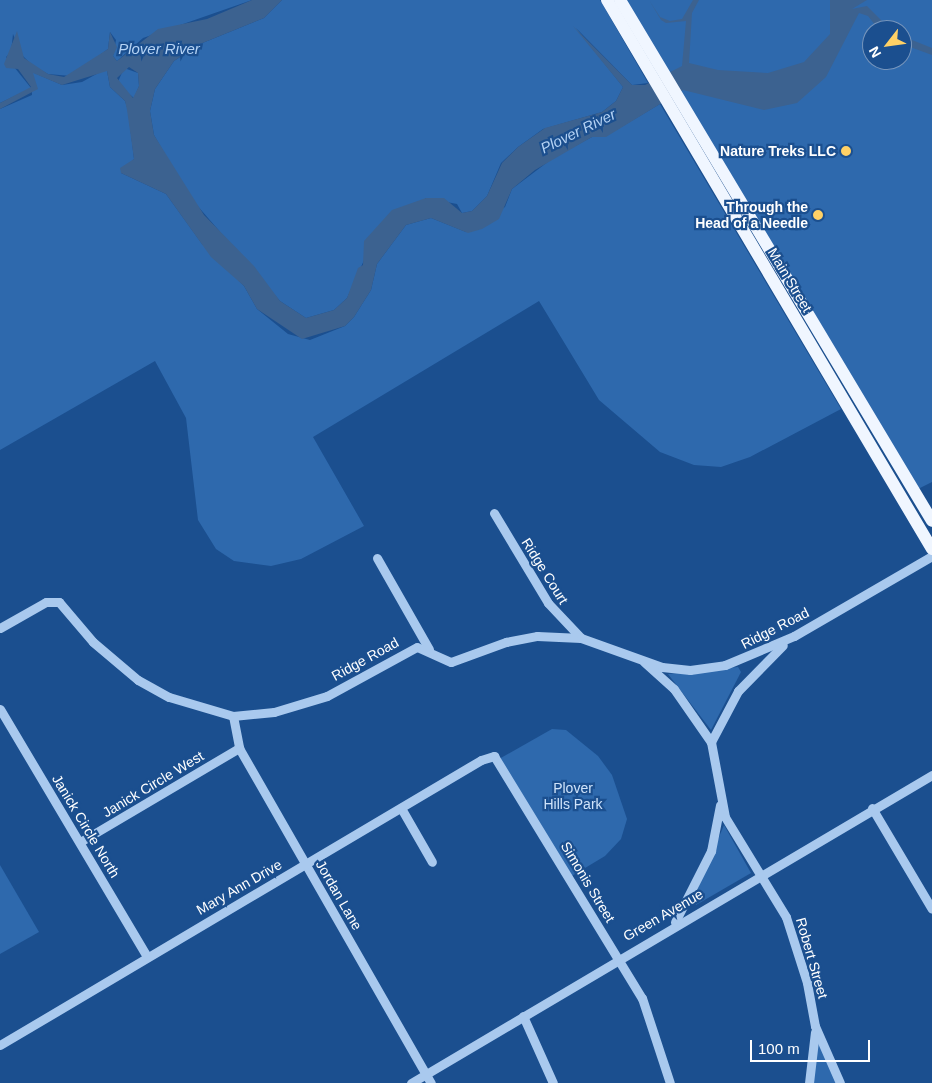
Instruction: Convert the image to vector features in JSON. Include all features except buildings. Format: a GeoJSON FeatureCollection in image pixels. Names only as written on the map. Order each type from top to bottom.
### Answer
{"type":"FeatureCollection","features":[{"type":"Feature","properties":{"kind":"main road","name":"Main Street"},"geometry":{"type":"LineString","coordinates":[[607,0],[657,76],[932,549]]}},
{"type":"Feature","properties":{"kind":"main road","name":"Main Street"},"geometry":{"type":"LineString","coordinates":[[620,0],[657,76]]}},
{"type":"Feature","properties":{"kind":"main road","name":"Main Street"},"geometry":{"type":"LineString","coordinates":[[671,100],[932,521]]}},
{"type":"Feature","properties":{"kind":"street","name":"Ridge Court"},"geometry":{"type":"LineString","coordinates":[[494,513],[548,603],[581,638]]}},
{"type":"Feature","properties":{"kind":"street","name":"Ridge Road"},"geometry":{"type":"LineString","coordinates":[[0,628],[46,602],[59,602],[93,642],[138,680],[169,697],[233,716],[302,705],[417,647],[429,649],[451,662],[506,642],[537,636],[581,638],[662,667],[708,668],[752,657],[794,636],[932,556]]}},
{"type":"Feature","properties":{"kind":"street"},"geometry":{"type":"LineString","coordinates":[[377,558],[429,649]]}},
{"type":"Feature","properties":{"kind":"street"},"geometry":{"type":"LineString","coordinates":[[711,742],[752,673],[794,636]]}},
{"type":"Feature","properties":{"kind":"street"},"geometry":{"type":"LineString","coordinates":[[640,659],[674,689],[711,742],[720,802],[711,851],[689,902],[669,928]]}},
{"type":"Feature","properties":{"kind":"street","name":"Janick Circle North"},"geometry":{"type":"LineString","coordinates":[[0,709],[147,957]]}},
{"type":"Feature","properties":{"kind":"street","name":"Jordan Lane"},"geometry":{"type":"LineString","coordinates":[[233,716],[239,748],[432,1083]]}},
{"type":"Feature","properties":{"kind":"street","name":"Janick Circle West"},"geometry":{"type":"LineString","coordinates":[[80,842],[239,748]]}},
{"type":"Feature","properties":{"kind":"street","name":"Mary Ann Drive"},"geometry":{"type":"LineString","coordinates":[[0,1045],[305,864],[494,756]]}},
{"type":"Feature","properties":{"kind":"street","name":"Simonis Street"},"geometry":{"type":"LineString","coordinates":[[494,756],[618,958],[653,1023],[670,1083]]}},
{"type":"Feature","properties":{"kind":"street","name":"Green Avenue"},"geometry":{"type":"LineString","coordinates":[[411,1083],[618,958],[872,808],[932,775]]}},
{"type":"Feature","properties":{"kind":"street","name":"Robert Street"},"geometry":{"type":"LineString","coordinates":[[720,802],[730,830],[760,875],[793,933],[815,1026],[840,1083]]}},
{"type":"Feature","properties":{"kind":"street"},"geometry":{"type":"LineString","coordinates":[[401,808],[432,862]]}},
{"type":"Feature","properties":{"kind":"street"},"geometry":{"type":"LineString","coordinates":[[872,808],[932,909]]}},
{"type":"Feature","properties":{"kind":"street"},"geometry":{"type":"LineString","coordinates":[[523,1016],[553,1083]]}},
{"type":"Feature","properties":{"kind":"street","name":"Robert Street"},"geometry":{"type":"LineString","coordinates":[[809,1083],[815,1026]]}},
{"type":"Feature","properties":{"kind":"green space"},"geometry":{"type":"Polygon","coordinates":[[[0,0],[252,0],[143,38],[117,61],[113,56],[116,40],[110,32],[108,49],[71,76],[48,74],[32,65],[21,54],[13,34],[11,52],[6,57],[31,88],[0,103],[0,0]]]}},
{"type":"Feature","properties":{"kind":"green space"},"geometry":{"type":"Polygon","coordinates":[[[282,0],[600,0],[648,83],[632,85],[576,28],[623,87],[616,101],[602,112],[543,129],[518,147],[501,163],[487,196],[472,211],[462,213],[457,204],[426,198],[365,258],[347,298],[334,310],[306,318],[280,301],[189,196],[154,135],[150,111],[155,89],[174,61],[200,44],[264,18],[282,0]]]}},
{"type":"Feature","properties":{"kind":"green space"},"geometry":{"type":"Polygon","coordinates":[[[620,0],[932,0],[932,482],[914,491],[620,0]]]}},
{"type":"Feature","properties":{"kind":"green space"},"geometry":{"type":"Polygon","coordinates":[[[124,68],[138,73],[139,86],[134,98],[117,84],[124,68]]]}},
{"type":"Feature","properties":{"kind":"green space"},"geometry":{"type":"Polygon","coordinates":[[[102,71],[107,71],[110,87],[125,101],[128,110],[134,159],[121,173],[166,194],[202,244],[244,286],[257,309],[288,334],[310,340],[345,326],[354,317],[371,290],[377,264],[406,225],[431,218],[466,232],[505,207],[512,189],[553,158],[592,137],[606,136],[660,104],[841,409],[750,457],[721,467],[694,465],[660,452],[599,400],[539,301],[313,437],[364,526],[301,559],[271,566],[234,561],[216,549],[198,520],[186,418],[155,361],[0,450],[0,109],[32,95],[32,72],[62,85],[82,82],[102,71]]]}},
{"type":"Feature","properties":{"kind":"green space"},"geometry":{"type":"Polygon","coordinates":[[[738,667],[741,672],[711,730],[668,674],[738,667]]]}},
{"type":"Feature","properties":{"kind":"green space","name":"Plover Hills Park"},"geometry":{"type":"Polygon","coordinates":[[[552,729],[566,730],[598,756],[612,775],[627,819],[621,839],[605,856],[570,877],[499,759],[552,729]]]}},
{"type":"Feature","properties":{"kind":"green space"},"geometry":{"type":"Polygon","coordinates":[[[724,825],[751,873],[696,905],[693,900],[724,825]]]}},
{"type":"Feature","properties":{"kind":"green space"},"geometry":{"type":"Polygon","coordinates":[[[0,865],[39,932],[0,954],[0,865]]]}},
{"type":"Feature","properties":{"kind":"green space"},"geometry":{"type":"Polygon","coordinates":[[[815,1026],[840,1083],[809,1083],[815,1026]]]}},
{"type":"Feature","properties":{"kind":"water","name":"Plover River"},"geometry":{"type":"Polygon","coordinates":[[[252,0],[282,0],[264,18],[200,44],[174,61],[155,89],[150,111],[154,135],[204,215],[254,266],[280,301],[306,318],[334,310],[347,298],[358,268],[363,265],[364,241],[392,210],[426,198],[444,198],[462,213],[472,211],[487,196],[502,163],[518,147],[545,128],[602,112],[616,101],[623,87],[573,26],[632,85],[645,85],[682,66],[686,21],[666,23],[661,20],[649,0],[660,17],[670,21],[682,19],[693,0],[699,0],[692,13],[689,63],[718,70],[768,73],[804,62],[830,34],[830,0],[867,0],[852,9],[867,6],[881,20],[871,20],[868,16],[859,13],[826,77],[797,103],[764,110],[683,90],[606,137],[592,137],[535,170],[512,189],[499,219],[482,229],[468,233],[431,218],[406,225],[377,264],[371,290],[354,317],[345,326],[302,339],[257,309],[244,286],[211,257],[166,194],[121,173],[120,168],[134,159],[125,101],[110,87],[107,71],[62,85],[33,73],[38,89],[0,109],[0,103],[31,87],[18,69],[6,68],[4,64],[17,31],[24,58],[48,74],[64,77],[108,49],[110,32],[117,47],[113,56],[117,61],[158,29],[207,19],[252,0]],[[129,67],[117,78],[133,98],[139,86],[138,73],[129,67]]]}},
{"type":"Feature","properties":{"kind":"water"},"geometry":{"type":"Polygon","coordinates":[[[912,40],[932,48],[932,55],[912,48],[912,40]]]}},
{"type":"Feature","properties":{"kind":"place","name":"Nature Treks LLC"},"geometry":{"type":"Point","coordinates":[846,151]}},
{"type":"Feature","properties":{"kind":"place","name":"Through the Head of a Needle"},"geometry":{"type":"Point","coordinates":[818,215]}}]}
